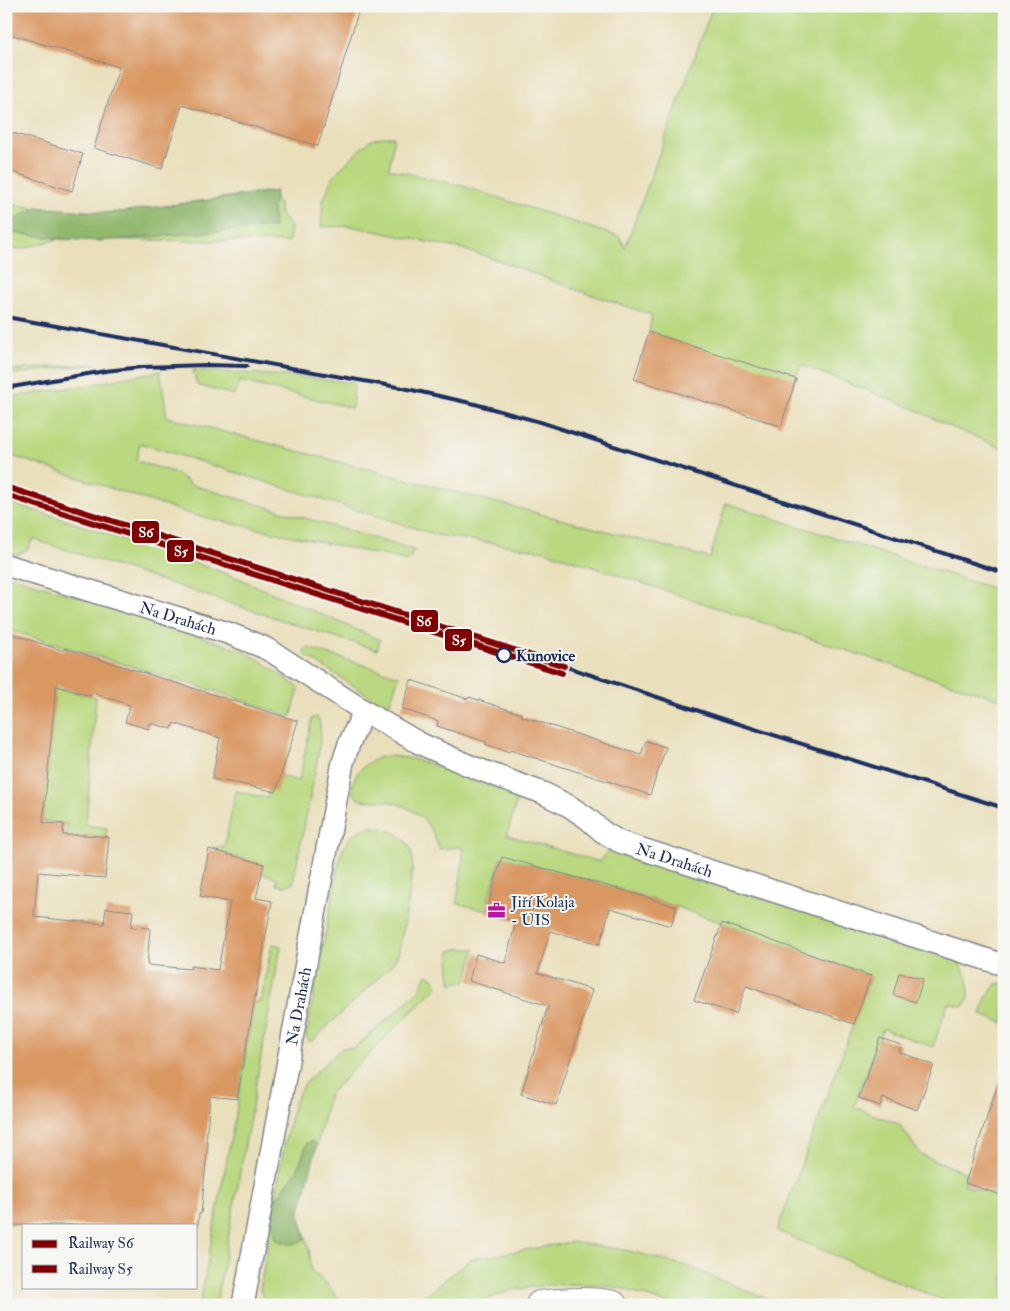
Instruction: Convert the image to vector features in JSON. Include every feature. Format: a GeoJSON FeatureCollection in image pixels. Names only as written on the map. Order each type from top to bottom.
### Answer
{"type":"FeatureCollection","features":[{"type":"Feature","properties":{"kind":"main road"},"geometry":{"type":"LineString","coordinates":[[540,1305],[570,1302],[613,1305]]}},
{"type":"Feature","properties":{"kind":"street","name":"Na Drahách"},"geometry":{"type":"LineString","coordinates":[[6,565],[228,633],[258,645],[419,743],[470,766],[543,793],[569,806],[603,832],[620,842],[1004,965]]}},
{"type":"Feature","properties":{"kind":"street","name":"Na Drahách"},"geometry":{"type":"LineString","coordinates":[[243,1305],[343,762],[348,744],[364,711]]}},
{"type":"Feature","properties":{"kind":"green space"},"geometry":{"type":"Polygon","coordinates":[[[713,6],[1004,6],[1004,449],[912,408],[801,365],[795,381],[649,332],[652,315],[577,290],[500,261],[462,249],[350,226],[321,227],[323,201],[334,175],[371,140],[394,137],[389,169],[459,185],[620,237],[625,248],[713,6]]]}},
{"type":"Feature","properties":{"kind":"green space"},"geometry":{"type":"Polygon","coordinates":[[[276,191],[273,210],[274,227],[100,241],[13,233],[9,226],[17,218],[36,207],[111,213],[276,191]]]}},
{"type":"Feature","properties":{"kind":"green space"},"geometry":{"type":"Polygon","coordinates":[[[264,192],[275,197],[279,204],[280,214],[291,227],[289,242],[58,239],[21,249],[6,247],[6,204],[82,213],[121,212],[264,192]]]}},
{"type":"Feature","properties":{"kind":"green space"},"geometry":{"type":"Polygon","coordinates":[[[96,364],[6,375],[6,370],[96,364]]]}},
{"type":"Feature","properties":{"kind":"green space"},"geometry":{"type":"Polygon","coordinates":[[[193,370],[289,376],[354,383],[352,408],[240,381],[234,395],[197,385],[193,370]]]}},
{"type":"Feature","properties":{"kind":"green space"},"geometry":{"type":"Polygon","coordinates":[[[160,371],[167,417],[710,558],[726,503],[1004,592],[1004,700],[909,671],[545,551],[437,535],[140,443],[136,461],[176,473],[192,485],[414,550],[409,561],[193,515],[6,454],[6,398],[160,371]]]}},
{"type":"Feature","properties":{"kind":"green space"},"geometry":{"type":"Polygon","coordinates":[[[6,501],[238,578],[380,640],[377,650],[33,539],[28,549],[16,555],[6,552],[6,501]]]}},
{"type":"Feature","properties":{"kind":"green space"},"geometry":{"type":"Polygon","coordinates":[[[6,575],[130,612],[243,651],[260,660],[299,688],[291,717],[224,694],[6,629],[6,575]]]}},
{"type":"Feature","properties":{"kind":"green space"},"geometry":{"type":"Polygon","coordinates":[[[308,648],[399,676],[388,708],[307,656],[304,652],[308,648]]]}},
{"type":"Feature","properties":{"kind":"green space"},"geometry":{"type":"Polygon","coordinates":[[[51,687],[96,697],[86,825],[107,828],[106,837],[84,835],[63,860],[67,824],[43,821],[55,694],[51,687]]]}},
{"type":"Feature","properties":{"kind":"green space"},"geometry":{"type":"Polygon","coordinates":[[[317,717],[321,733],[317,762],[293,883],[285,886],[276,885],[277,878],[215,860],[217,847],[224,848],[236,791],[267,798],[273,774],[299,781],[312,718],[317,717]]]}},
{"type":"Feature","properties":{"kind":"green space"},"geometry":{"type":"Polygon","coordinates":[[[385,756],[407,758],[428,763],[518,797],[507,835],[600,862],[612,846],[958,961],[968,979],[969,996],[964,1007],[948,1003],[933,1047],[883,1029],[854,1107],[899,1124],[921,1155],[967,1173],[964,1185],[1004,1198],[1004,1305],[954,1305],[777,1231],[871,976],[677,907],[616,888],[501,857],[485,911],[457,903],[463,859],[462,847],[439,849],[428,825],[411,810],[396,803],[361,800],[353,794],[354,780],[360,770],[374,760],[385,756]]]}},
{"type":"Feature","properties":{"kind":"green space"},"geometry":{"type":"Polygon","coordinates":[[[374,827],[391,831],[401,837],[409,845],[413,860],[409,897],[398,954],[389,968],[312,1041],[309,1041],[306,1035],[340,857],[345,845],[352,836],[361,830],[374,827]]]}},
{"type":"Feature","properties":{"kind":"green space"},"geometry":{"type":"Polygon","coordinates":[[[272,944],[281,946],[216,1305],[200,1305],[238,1101],[254,1002],[261,1002],[272,944]]]}},
{"type":"Feature","properties":{"kind":"green space"},"geometry":{"type":"Polygon","coordinates":[[[475,949],[466,982],[451,983],[450,951],[475,949]]]}},
{"type":"Feature","properties":{"kind":"green space"},"geometry":{"type":"Polygon","coordinates":[[[427,974],[433,978],[438,986],[329,1094],[299,1214],[309,1248],[311,1270],[326,1283],[337,1297],[352,1305],[269,1305],[260,1290],[284,1146],[294,1103],[303,1086],[316,1072],[342,1048],[354,1048],[407,1002],[421,987],[427,974]]]}},
{"type":"Feature","properties":{"kind":"green space"},"geometry":{"type":"Polygon","coordinates":[[[1004,983],[1004,1023],[981,1015],[986,998],[996,984],[1004,983]]]}},
{"type":"Feature","properties":{"kind":"green space"},"geometry":{"type":"Polygon","coordinates":[[[312,1141],[317,1145],[299,1214],[305,1239],[294,1244],[284,1243],[276,1240],[272,1221],[275,1200],[297,1171],[307,1143],[312,1141]]]}},
{"type":"Feature","properties":{"kind":"green space"},"geometry":{"type":"Polygon","coordinates":[[[572,1242],[630,1251],[686,1266],[783,1305],[671,1305],[624,1289],[579,1284],[546,1285],[513,1290],[470,1305],[413,1305],[471,1259],[572,1242]]]}},
{"type":"Feature","properties":{"kind":"building"},"geometry":{"type":"Polygon","coordinates":[[[6,6],[360,6],[318,146],[182,105],[162,169],[94,148],[119,67],[6,33],[6,6]]]}},
{"type":"Feature","properties":{"kind":"building"},"geometry":{"type":"Polygon","coordinates":[[[6,131],[83,154],[72,191],[6,170],[6,131]]]}},
{"type":"Feature","properties":{"kind":"building"},"geometry":{"type":"Polygon","coordinates":[[[649,332],[796,379],[781,426],[634,379],[649,332]]]}},
{"type":"Feature","properties":{"kind":"building"},"geometry":{"type":"Polygon","coordinates":[[[6,632],[64,651],[64,648],[298,721],[276,792],[212,779],[220,738],[174,723],[172,729],[150,723],[149,729],[125,722],[130,705],[92,693],[91,696],[56,686],[43,823],[64,824],[63,835],[109,837],[105,878],[38,872],[34,917],[104,924],[106,908],[133,911],[131,927],[150,928],[147,965],[190,969],[191,966],[218,970],[230,902],[200,896],[209,849],[264,864],[256,898],[272,901],[237,1099],[210,1096],[206,1143],[208,1143],[201,1214],[199,1214],[198,1225],[6,1225],[6,632]]]}},
{"type":"Feature","properties":{"kind":"building"},"geometry":{"type":"Polygon","coordinates":[[[411,680],[522,714],[521,716],[641,755],[646,741],[666,747],[650,795],[510,750],[509,752],[485,744],[486,742],[437,726],[438,721],[402,709],[411,680]]]}},
{"type":"Feature","properties":{"kind":"building"},"geometry":{"type":"Polygon","coordinates":[[[502,857],[677,907],[671,926],[610,908],[600,944],[550,931],[538,973],[592,990],[556,1105],[521,1094],[548,1006],[469,981],[476,954],[505,963],[516,922],[486,913],[502,857]]]}},
{"type":"Feature","properties":{"kind":"building"},"geometry":{"type":"Polygon","coordinates":[[[722,923],[871,976],[854,1024],[746,986],[736,1014],[694,1000],[722,923]]]}},
{"type":"Feature","properties":{"kind":"building"},"geometry":{"type":"Polygon","coordinates":[[[899,973],[923,979],[916,1002],[893,995],[899,973]]]}},
{"type":"Feature","properties":{"kind":"building"},"geometry":{"type":"Polygon","coordinates":[[[880,1038],[901,1045],[899,1052],[934,1065],[917,1110],[883,1098],[880,1106],[859,1098],[880,1038]]]}},
{"type":"Feature","properties":{"kind":"building"},"geometry":{"type":"Polygon","coordinates":[[[1000,1078],[1004,1079],[1004,1196],[965,1183],[1000,1078]]]}},
{"type":"Feature","properties":{"kind":"railway"},"geometry":{"type":"LineString","coordinates":[[6,317],[403,388],[475,404],[540,422],[1004,573]]}},
{"type":"Feature","properties":{"kind":"railway"},"geometry":{"type":"LineString","coordinates":[[6,388],[105,371],[142,367],[247,366]]}},
{"type":"Feature","properties":{"kind":"railway"},"geometry":{"type":"LineString","coordinates":[[564,666],[714,716],[1004,808]]}},
{"type":"Feature","properties":{"kind":"rail line","name":"S6"},"geometry":{"type":"LineString","coordinates":[[6,487],[564,666]]}},
{"type":"Feature","properties":{"kind":"rail line","name":"S5"},"geometry":{"type":"LineString","coordinates":[[6,495],[562,673]]}},
{"type":"Feature","properties":{"kind":"place","name":"Kunovice"},"geometry":{"type":"Point","coordinates":[504,655]}},
{"type":"Feature","properties":{"kind":"place","name":"Jiří Kolaja - UIS"},"geometry":{"type":"Point","coordinates":[497,910]}}]}
